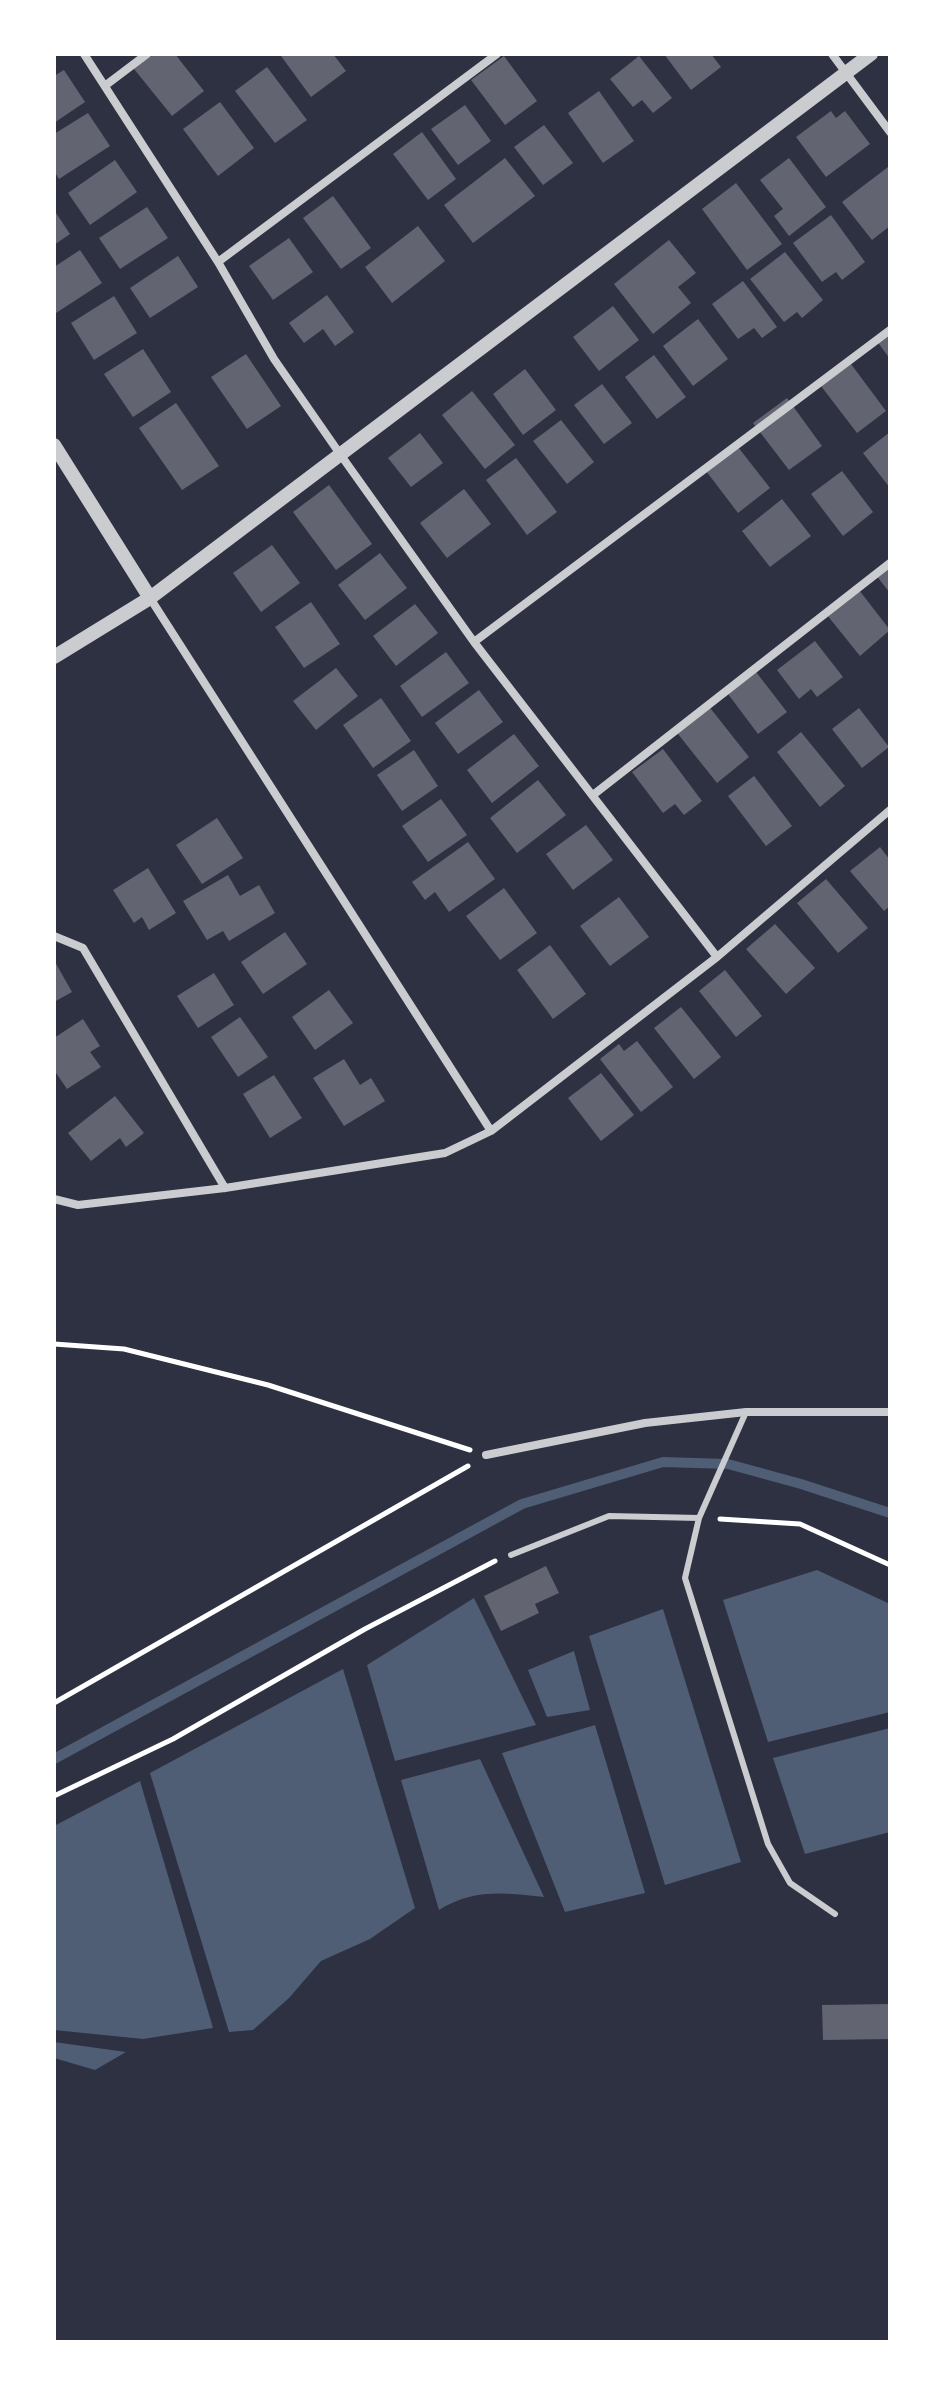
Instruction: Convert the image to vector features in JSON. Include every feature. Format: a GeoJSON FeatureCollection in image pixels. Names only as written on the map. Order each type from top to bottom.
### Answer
{"type":"FeatureCollection","features":[{"type":"Feature","properties":{"kind":"street"},"geometry":{"type":"LineString","coordinates":[[84,54],[218,262],[274,359],[340,454],[474,642],[717,957]]}},
{"type":"Feature","properties":{"kind":"street"},"geometry":{"type":"LineString","coordinates":[[106,85],[147,54]]}},
{"type":"Feature","properties":{"kind":"street"},"geometry":{"type":"LineString","coordinates":[[218,262],[497,54]]}},
{"type":"Feature","properties":{"kind":"street"},"geometry":{"type":"LineString","coordinates":[[832,54],[890,132]]}},
{"type":"Feature","properties":{"kind":"street"},"geometry":{"type":"LineString","coordinates":[[54,657],[150,598],[871,54]]}},
{"type":"Feature","properties":{"kind":"street"},"geometry":{"type":"LineString","coordinates":[[474,642],[890,330]]}},
{"type":"Feature","properties":{"kind":"street"},"geometry":{"type":"LineString","coordinates":[[54,445],[491,1131]]}},
{"type":"Feature","properties":{"kind":"street"},"geometry":{"type":"LineString","coordinates":[[593,795],[890,563]]}},
{"type":"Feature","properties":{"kind":"street"},"geometry":{"type":"LineString","coordinates":[[54,1199],[78,1205],[225,1188],[445,1153],[491,1131],[717,957],[890,810]]}},
{"type":"Feature","properties":{"kind":"street"},"geometry":{"type":"LineString","coordinates":[[54,936],[83,948],[225,1188]]}},
{"type":"Feature","properties":{"kind":"street"},"geometry":{"type":"LineString","coordinates":[[486,1455],[645,1423],[746,1412],[890,1412]]}},
{"type":"Feature","properties":{"kind":"lane"},"geometry":{"type":"LineString","coordinates":[[746,1412],[699,1518],[685,1578],[768,1844],[790,1883],[835,1914]]}},
{"type":"Feature","properties":{"kind":"lane"},"geometry":{"type":"LineString","coordinates":[[511,1555],[609,1516],[699,1518]]}},
{"type":"Feature","properties":{"kind":"path"},"geometry":{"type":"LineString","coordinates":[[54,1344],[124,1349],[268,1385],[486,1455]]}},
{"type":"Feature","properties":{"kind":"path"},"geometry":{"type":"LineString","coordinates":[[54,1703],[486,1455]]}},
{"type":"Feature","properties":{"kind":"path"},"geometry":{"type":"LineString","coordinates":[[699,1518],[800,1524],[890,1565]]}},
{"type":"Feature","properties":{"kind":"path"},"geometry":{"type":"LineString","coordinates":[[54,1796],[173,1739],[365,1629],[482,1567],[511,1555]]}},
{"type":"Feature","properties":{"kind":"water"},"geometry":{"type":"Polygon","coordinates":[[[817,1570],[890,1604],[890,1712],[768,1742],[723,1600],[817,1570]]]}},
{"type":"Feature","properties":{"kind":"water"},"geometry":{"type":"Polygon","coordinates":[[[474,1598],[536,1725],[395,1761],[367,1665],[474,1598]]]}},
{"type":"Feature","properties":{"kind":"water"},"geometry":{"type":"Polygon","coordinates":[[[663,1609],[741,1862],[665,1885],[589,1636],[663,1609]]]}},
{"type":"Feature","properties":{"kind":"water"},"geometry":{"type":"Polygon","coordinates":[[[574,1651],[590,1710],[547,1717],[528,1670],[574,1651]]]}},
{"type":"Feature","properties":{"kind":"water"},"geometry":{"type":"Polygon","coordinates":[[[343,1669],[415,1908],[370,1939],[321,1961],[289,1998],[253,2030],[229,2032],[150,1773],[343,1669]]]}},
{"type":"Feature","properties":{"kind":"water"},"geometry":{"type":"Polygon","coordinates":[[[595,1725],[645,1893],[565,1912],[502,1753],[595,1725]]]}},
{"type":"Feature","properties":{"kind":"water"},"geometry":{"type":"Polygon","coordinates":[[[890,1728],[890,1832],[805,1854],[773,1758],[890,1728]]]}},
{"type":"Feature","properties":{"kind":"water"},"geometry":{"type":"Polygon","coordinates":[[[480,1759],[544,1897],[477,1895],[439,1910],[401,1780],[480,1759]]]}},
{"type":"Feature","properties":{"kind":"water"},"geometry":{"type":"Polygon","coordinates":[[[140,1781],[213,2028],[143,2039],[54,2030],[54,1826],[140,1781]]]}},
{"type":"Feature","properties":{"kind":"water"},"geometry":{"type":"Polygon","coordinates":[[[54,2042],[126,2052],[95,2070],[54,2058],[54,2042]]]}},
{"type":"Feature","properties":{"kind":"building"},"geometry":{"type":"Polygon","coordinates":[[[143,54],[175,54],[204,91],[172,116],[130,64],[143,54]]]}},
{"type":"Feature","properties":{"kind":"building"},"geometry":{"type":"Polygon","coordinates":[[[333,54],[346,71],[311,97],[281,56],[333,54]]]}},
{"type":"Feature","properties":{"kind":"building"},"geometry":{"type":"Polygon","coordinates":[[[664,54],[711,54],[721,67],[691,90],[664,54]]]}},
{"type":"Feature","properties":{"kind":"building"},"geometry":{"type":"Polygon","coordinates":[[[504,56],[537,101],[505,125],[471,80],[504,56]]]}},
{"type":"Feature","properties":{"kind":"building"},"geometry":{"type":"Polygon","coordinates":[[[639,56],[672,98],[653,113],[642,100],[633,107],[610,79],[639,56]]]}},
{"type":"Feature","properties":{"kind":"building"},"geometry":{"type":"Polygon","coordinates":[[[267,67],[307,120],[275,143],[235,91],[267,67]]]}},
{"type":"Feature","properties":{"kind":"building"},"geometry":{"type":"Polygon","coordinates":[[[64,70],[85,102],[54,123],[54,76],[64,70]]]}},
{"type":"Feature","properties":{"kind":"building"},"geometry":{"type":"Polygon","coordinates":[[[599,91],[634,141],[603,163],[568,113],[599,91]]]}},
{"type":"Feature","properties":{"kind":"building"},"geometry":{"type":"Polygon","coordinates":[[[220,102],[254,148],[218,176],[183,129],[220,102]]]}},
{"type":"Feature","properties":{"kind":"building"},"geometry":{"type":"Polygon","coordinates":[[[465,105],[491,141],[458,165],[431,129],[465,105]]]}},
{"type":"Feature","properties":{"kind":"building"},"geometry":{"type":"Polygon","coordinates":[[[831,111],[836,118],[845,111],[870,144],[826,177],[796,137],[831,111]]]}},
{"type":"Feature","properties":{"kind":"building"},"geometry":{"type":"Polygon","coordinates":[[[88,113],[110,146],[59,179],[54,171],[54,134],[88,113]]]}},
{"type":"Feature","properties":{"kind":"building"},"geometry":{"type":"Polygon","coordinates":[[[544,125],[573,163],[543,185],[514,147],[544,125]]]}},
{"type":"Feature","properties":{"kind":"building"},"geometry":{"type":"Polygon","coordinates":[[[422,132],[456,179],[428,200],[393,154],[422,132]]]}},
{"type":"Feature","properties":{"kind":"building"},"geometry":{"type":"Polygon","coordinates":[[[505,158],[535,196],[473,243],[444,205],[505,158]]]}},
{"type":"Feature","properties":{"kind":"building"},"geometry":{"type":"Polygon","coordinates":[[[789,158],[826,207],[789,236],[774,216],[783,209],[760,180],[789,158]]]}},
{"type":"Feature","properties":{"kind":"building"},"geometry":{"type":"Polygon","coordinates":[[[115,160],[137,192],[90,225],[68,193],[115,160]]]}},
{"type":"Feature","properties":{"kind":"building"},"geometry":{"type":"Polygon","coordinates":[[[888,167],[890,226],[872,240],[842,202],[888,167]]]}},
{"type":"Feature","properties":{"kind":"building"},"geometry":{"type":"Polygon","coordinates":[[[736,183],[782,244],[747,270],[702,209],[736,183]]]}},
{"type":"Feature","properties":{"kind":"building"},"geometry":{"type":"Polygon","coordinates":[[[333,196],[371,248],[341,269],[303,218],[333,196]]]}},
{"type":"Feature","properties":{"kind":"building"},"geometry":{"type":"Polygon","coordinates":[[[147,207],[168,238],[120,269],[99,238],[147,207]]]}},
{"type":"Feature","properties":{"kind":"building"},"geometry":{"type":"Polygon","coordinates":[[[54,210],[70,234],[54,245],[54,210]]]}},
{"type":"Feature","properties":{"kind":"building"},"geometry":{"type":"Polygon","coordinates":[[[831,215],[865,262],[842,280],[836,272],[822,282],[793,243],[831,215]]]}},
{"type":"Feature","properties":{"kind":"building"},"geometry":{"type":"Polygon","coordinates":[[[418,226],[445,261],[392,303],[365,267],[418,226]]]}},
{"type":"Feature","properties":{"kind":"building"},"geometry":{"type":"Polygon","coordinates":[[[289,238],[313,272],[273,300],[249,266],[289,238]]]}},
{"type":"Feature","properties":{"kind":"building"},"geometry":{"type":"Polygon","coordinates":[[[669,240],[696,273],[678,287],[691,303],[653,334],[614,284],[669,240]]]}},
{"type":"Feature","properties":{"kind":"building"},"geometry":{"type":"Polygon","coordinates":[[[80,250],[102,283],[56,313],[54,267],[80,250]]]}},
{"type":"Feature","properties":{"kind":"building"},"geometry":{"type":"Polygon","coordinates":[[[785,252],[823,300],[802,318],[797,312],[784,322],[750,279],[785,252]]]}},
{"type":"Feature","properties":{"kind":"building"},"geometry":{"type":"Polygon","coordinates":[[[178,256],[198,287],[150,318],[130,288],[178,256]]]}},
{"type":"Feature","properties":{"kind":"building"},"geometry":{"type":"Polygon","coordinates":[[[743,281],[777,327],[762,338],[754,328],[738,339],[712,304],[743,281]]]}},
{"type":"Feature","properties":{"kind":"building"},"geometry":{"type":"Polygon","coordinates":[[[327,295],[354,332],[335,346],[323,329],[304,343],[289,323],[327,295]]]}},
{"type":"Feature","properties":{"kind":"building"},"geometry":{"type":"Polygon","coordinates":[[[114,296],[137,333],[94,360],[71,323],[114,296]]]}},
{"type":"Feature","properties":{"kind":"building"},"geometry":{"type":"Polygon","coordinates":[[[613,306],[639,340],[599,371],[573,337],[613,306]]]}},
{"type":"Feature","properties":{"kind":"building"},"geometry":{"type":"Polygon","coordinates":[[[698,319],[728,359],[693,386],[663,346],[698,319]]]}},
{"type":"Feature","properties":{"kind":"building"},"geometry":{"type":"Polygon","coordinates":[[[890,330],[890,359],[876,340],[890,330]]]}},
{"type":"Feature","properties":{"kind":"building"},"geometry":{"type":"Polygon","coordinates":[[[143,349],[171,392],[133,417],[104,374],[143,349]]]}},
{"type":"Feature","properties":{"kind":"building"},"geometry":{"type":"Polygon","coordinates":[[[246,354],[281,406],[247,429],[211,377],[246,354]]]}},
{"type":"Feature","properties":{"kind":"building"},"geometry":{"type":"Polygon","coordinates":[[[654,355],[686,397],[657,419],[625,377],[654,355]]]}},
{"type":"Feature","properties":{"kind":"building"},"geometry":{"type":"Polygon","coordinates":[[[851,364],[886,411],[857,433],[821,386],[851,364]]]}},
{"type":"Feature","properties":{"kind":"building"},"geometry":{"type":"Polygon","coordinates":[[[525,369],[556,410],[523,435],[493,394],[525,369]]]}},
{"type":"Feature","properties":{"kind":"building"},"geometry":{"type":"Polygon","coordinates":[[[602,384],[632,423],[604,444],[574,405],[602,384]]]}},
{"type":"Feature","properties":{"kind":"building"},"geometry":{"type":"Polygon","coordinates":[[[472,391],[515,445],[485,469],[442,415],[472,391]]]}},
{"type":"Feature","properties":{"kind":"building"},"geometry":{"type":"Polygon","coordinates":[[[787,398],[822,446],[789,470],[753,423],[787,398]]]}},
{"type":"Feature","properties":{"kind":"building"},"geometry":{"type":"Polygon","coordinates":[[[176,403],[219,466],[182,490],[139,428],[176,403]]]}},
{"type":"Feature","properties":{"kind":"building"},"geometry":{"type":"Polygon","coordinates":[[[561,420],[594,462],[567,484],[533,441],[561,420]]]}},
{"type":"Feature","properties":{"kind":"building"},"geometry":{"type":"Polygon","coordinates":[[[890,432],[890,488],[863,453],[890,432]]]}},
{"type":"Feature","properties":{"kind":"building"},"geometry":{"type":"Polygon","coordinates":[[[420,433],[443,463],[411,487],[388,458],[420,433]]]}},
{"type":"Feature","properties":{"kind":"building"},"geometry":{"type":"Polygon","coordinates":[[[738,447],[770,488],[738,513],[706,471],[738,447]]]}},
{"type":"Feature","properties":{"kind":"building"},"geometry":{"type":"Polygon","coordinates":[[[516,458],[557,512],[527,535],[486,480],[516,458]]]}},
{"type":"Feature","properties":{"kind":"building"},"geometry":{"type":"Polygon","coordinates":[[[842,471],[873,512],[843,536],[811,494],[842,471]]]}},
{"type":"Feature","properties":{"kind":"building"},"geometry":{"type":"Polygon","coordinates":[[[329,485],[372,544],[336,570],[293,512],[329,485]]]}},
{"type":"Feature","properties":{"kind":"building"},"geometry":{"type":"Polygon","coordinates":[[[464,489],[491,524],[447,558],[420,523],[464,489]]]}},
{"type":"Feature","properties":{"kind":"building"},"geometry":{"type":"Polygon","coordinates":[[[782,499],[811,536],[770,567],[742,531],[782,499]]]}},
{"type":"Feature","properties":{"kind":"building"},"geometry":{"type":"Polygon","coordinates":[[[272,545],[300,583],[261,612],[233,573],[272,545]]]}},
{"type":"Feature","properties":{"kind":"building"},"geometry":{"type":"Polygon","coordinates":[[[380,553],[407,588],[365,620],[338,585],[380,553]]]}},
{"type":"Feature","properties":{"kind":"building"},"geometry":{"type":"Polygon","coordinates":[[[890,562],[890,593],[875,574],[890,562]]]}},
{"type":"Feature","properties":{"kind":"building"},"geometry":{"type":"Polygon","coordinates":[[[859,590],[890,630],[860,656],[827,615],[859,590]]]}},
{"type":"Feature","properties":{"kind":"building"},"geometry":{"type":"Polygon","coordinates":[[[311,602],[340,644],[304,668],[275,627],[311,602]]]}},
{"type":"Feature","properties":{"kind":"building"},"geometry":{"type":"Polygon","coordinates":[[[415,604],[438,633],[396,666],[373,636],[415,604]]]}},
{"type":"Feature","properties":{"kind":"building"},"geometry":{"type":"Polygon","coordinates":[[[815,641],[843,677],[817,697],[811,689],[799,699],[777,670],[815,641]]]}},
{"type":"Feature","properties":{"kind":"building"},"geometry":{"type":"Polygon","coordinates":[[[446,652],[469,683],[422,717],[400,686],[446,652]]]}},
{"type":"Feature","properties":{"kind":"building"},"geometry":{"type":"Polygon","coordinates":[[[336,668],[358,696],[316,730],[293,701],[336,668]]]}},
{"type":"Feature","properties":{"kind":"building"},"geometry":{"type":"Polygon","coordinates":[[[753,668],[787,712],[758,734],[725,690],[753,668]]]}},
{"type":"Feature","properties":{"kind":"building"},"geometry":{"type":"Polygon","coordinates":[[[479,690],[503,722],[458,754],[435,723],[479,690]]]}},
{"type":"Feature","properties":{"kind":"building"},"geometry":{"type":"Polygon","coordinates":[[[381,698],[411,741],[373,768],[343,725],[381,698]]]}},
{"type":"Feature","properties":{"kind":"building"},"geometry":{"type":"Polygon","coordinates":[[[707,704],[749,757],[717,783],[674,729],[707,704]]]}},
{"type":"Feature","properties":{"kind":"building"},"geometry":{"type":"Polygon","coordinates":[[[859,708],[889,747],[862,768],[832,729],[859,708]]]}},
{"type":"Feature","properties":{"kind":"building"},"geometry":{"type":"Polygon","coordinates":[[[801,732],[845,786],[820,807],[777,752],[801,732]]]}},
{"type":"Feature","properties":{"kind":"building"},"geometry":{"type":"Polygon","coordinates":[[[514,734],[539,766],[492,803],[467,770],[514,734]]]}},
{"type":"Feature","properties":{"kind":"building"},"geometry":{"type":"Polygon","coordinates":[[[663,749],[702,801],[684,815],[675,804],[663,813],[632,772],[663,749]]]}},
{"type":"Feature","properties":{"kind":"building"},"geometry":{"type":"Polygon","coordinates":[[[414,750],[438,786],[402,811],[377,775],[414,750]]]}},
{"type":"Feature","properties":{"kind":"building"},"geometry":{"type":"Polygon","coordinates":[[[754,776],[792,826],[766,846],[728,796],[754,776]]]}},
{"type":"Feature","properties":{"kind":"building"},"geometry":{"type":"Polygon","coordinates":[[[538,780],[566,815],[517,853],[490,818],[538,780]]]}},
{"type":"Feature","properties":{"kind":"building"},"geometry":{"type":"Polygon","coordinates":[[[441,799],[467,835],[428,862],[402,826],[441,799]]]}},
{"type":"Feature","properties":{"kind":"building"},"geometry":{"type":"Polygon","coordinates":[[[217,818],[243,858],[202,884],[176,845],[217,818]]]}},
{"type":"Feature","properties":{"kind":"building"},"geometry":{"type":"Polygon","coordinates":[[[586,825],[613,860],[573,890],[546,854],[586,825]]]}},
{"type":"Feature","properties":{"kind":"building"},"geometry":{"type":"Polygon","coordinates":[[[468,842],[495,879],[449,912],[435,892],[425,900],[412,882],[468,842]]]}},
{"type":"Feature","properties":{"kind":"building"},"geometry":{"type":"Polygon","coordinates":[[[880,847],[890,860],[890,906],[884,911],[850,871],[880,847]]]}},
{"type":"Feature","properties":{"kind":"building"},"geometry":{"type":"Polygon","coordinates":[[[148,868],[176,913],[149,930],[142,917],[134,923],[113,890],[148,868]]]}},
{"type":"Feature","properties":{"kind":"building"},"geometry":{"type":"Polygon","coordinates":[[[228,875],[240,896],[259,885],[275,913],[229,941],[223,931],[207,940],[183,901],[228,875]]]}},
{"type":"Feature","properties":{"kind":"building"},"geometry":{"type":"Polygon","coordinates":[[[826,879],[868,928],[838,953],[797,903],[826,879]]]}},
{"type":"Feature","properties":{"kind":"building"},"geometry":{"type":"Polygon","coordinates":[[[504,888],[537,933],[500,960],[466,916],[504,888]]]}},
{"type":"Feature","properties":{"kind":"building"},"geometry":{"type":"Polygon","coordinates":[[[619,897],[649,937],[610,966],[580,926],[619,897]]]}},
{"type":"Feature","properties":{"kind":"building"},"geometry":{"type":"Polygon","coordinates":[[[775,924],[815,968],[786,994],[746,949],[775,924]]]}},
{"type":"Feature","properties":{"kind":"building"},"geometry":{"type":"Polygon","coordinates":[[[285,932],[307,964],[263,994],[241,962],[285,932]]]}},
{"type":"Feature","properties":{"kind":"building"},"geometry":{"type":"Polygon","coordinates":[[[550,945],[586,994],[553,1019],[517,970],[550,945]]]}},
{"type":"Feature","properties":{"kind":"building"},"geometry":{"type":"Polygon","coordinates":[[[54,960],[72,992],[54,1002],[54,960]]]}},
{"type":"Feature","properties":{"kind":"building"},"geometry":{"type":"Polygon","coordinates":[[[725,970],[762,1016],[736,1037],[699,991],[725,970]]]}},
{"type":"Feature","properties":{"kind":"building"},"geometry":{"type":"Polygon","coordinates":[[[214,973],[234,1005],[198,1028],[177,996],[214,973]]]}},
{"type":"Feature","properties":{"kind":"building"},"geometry":{"type":"Polygon","coordinates":[[[329,990],[353,1023],[315,1050],[292,1017],[329,990]]]}},
{"type":"Feature","properties":{"kind":"building"},"geometry":{"type":"Polygon","coordinates":[[[681,1007],[721,1057],[694,1079],[654,1028],[681,1007]]]}},
{"type":"Feature","properties":{"kind":"building"},"geometry":{"type":"Polygon","coordinates":[[[240,1017],[268,1057],[238,1077],[211,1037],[240,1017]]]}},
{"type":"Feature","properties":{"kind":"building"},"geometry":{"type":"Polygon","coordinates":[[[83,1019],[100,1046],[90,1052],[101,1067],[67,1089],[54,1070],[54,1038],[83,1019]]]}},
{"type":"Feature","properties":{"kind":"building"},"geometry":{"type":"Polygon","coordinates":[[[637,1041],[673,1087],[641,1112],[600,1059],[619,1044],[624,1051],[637,1041]]]}},
{"type":"Feature","properties":{"kind":"building"},"geometry":{"type":"Polygon","coordinates":[[[344,1059],[360,1085],[371,1078],[385,1101],[344,1126],[313,1078],[344,1059]]]}},
{"type":"Feature","properties":{"kind":"building"},"geometry":{"type":"Polygon","coordinates":[[[601,1073],[634,1115],[601,1141],[568,1098],[601,1073]]]}},
{"type":"Feature","properties":{"kind":"building"},"geometry":{"type":"Polygon","coordinates":[[[274,1075],[302,1118],[270,1138],[243,1094],[274,1075]]]}},
{"type":"Feature","properties":{"kind":"building"},"geometry":{"type":"Polygon","coordinates":[[[115,1096],[144,1133],[126,1147],[120,1138],[91,1161],[68,1133],[115,1096]]]}},
{"type":"Feature","properties":{"kind":"building"},"geometry":{"type":"Polygon","coordinates":[[[546,1566],[559,1593],[535,1604],[539,1613],[501,1631],[484,1596],[546,1566]]]}},
{"type":"Feature","properties":{"kind":"building"},"geometry":{"type":"Polygon","coordinates":[[[890,2004],[890,2039],[823,2040],[822,2005],[890,2004]]]}},
{"type":"Feature","properties":{"kind":"waterway"},"geometry":{"type":"LineString","coordinates":[[54,1759],[522,1504],[663,1462],[728,1464],[890,1513]]}}]}
